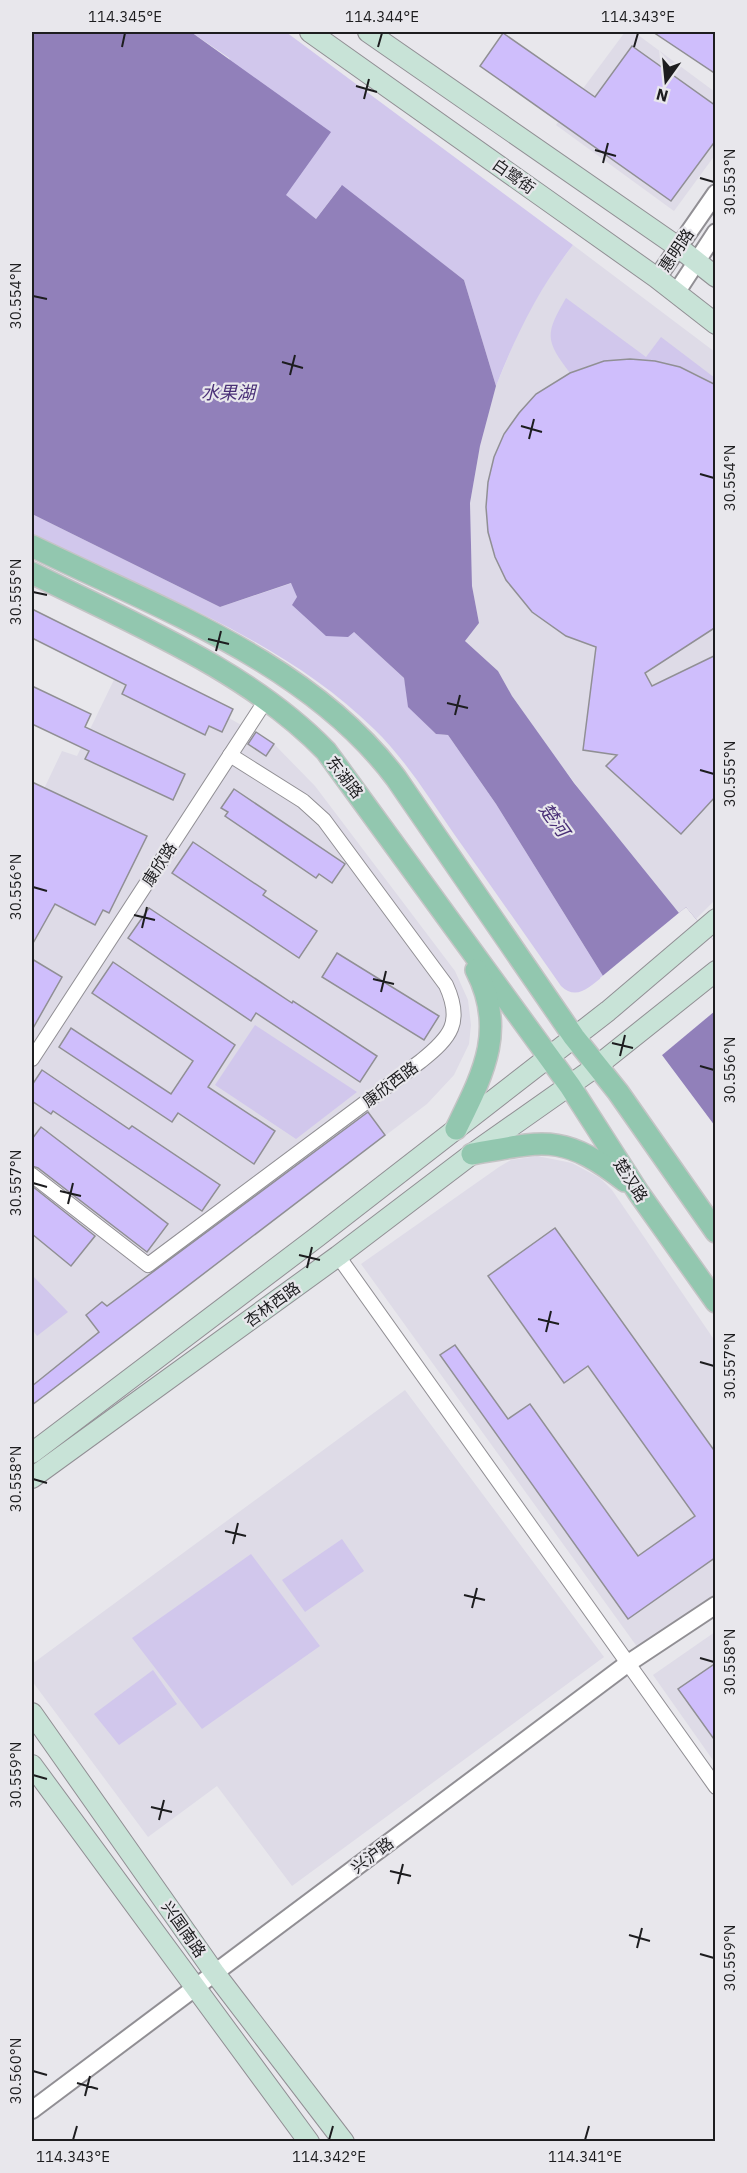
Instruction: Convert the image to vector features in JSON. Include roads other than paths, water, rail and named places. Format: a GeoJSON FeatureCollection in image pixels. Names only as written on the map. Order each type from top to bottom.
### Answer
{"type":"FeatureCollection","features":[{"type":"Feature","properties":{"kind":"main road","name":"白鹭街"},"geometry":{"type":"LineString","coordinates":[[310,32],[657,279],[716,324]]}},
{"type":"Feature","properties":{"kind":"main road"},"geometry":{"type":"LineString","coordinates":[[368,32],[678,247],[716,277]]}},
{"type":"Feature","properties":{"kind":"main road"},"geometry":{"type":"LineString","coordinates":[[32,546],[269,665],[315,696],[365,739],[396,778],[574,1037],[716,1232]]}},
{"type":"Feature","properties":{"kind":"main road","name":"东湖路"},"geometry":{"type":"LineString","coordinates":[[32,573],[190,654],[266,700],[306,731],[326,752],[549,1056]]}},
{"type":"Feature","properties":{"kind":"main road"},"geometry":{"type":"LineString","coordinates":[[549,1056],[608,1011],[710,924]]}},
{"type":"Feature","properties":{"kind":"main road"},"geometry":{"type":"LineString","coordinates":[[454,927],[479,975],[490,1004],[492,1018],[487,1060],[456,1129]]}},
{"type":"Feature","properties":{"kind":"main road"},"geometry":{"type":"LineString","coordinates":[[570,1086],[632,1040],[716,971]]}},
{"type":"Feature","properties":{"kind":"main road","name":"杏林西路"},"geometry":{"type":"LineString","coordinates":[[32,1453],[549,1056]]}},
{"type":"Feature","properties":{"kind":"main road","name":"楚汉路"},"geometry":{"type":"LineString","coordinates":[[549,1056],[638,1192],[716,1302]]}},
{"type":"Feature","properties":{"kind":"main road","name":"杏林西路"},"geometry":{"type":"LineString","coordinates":[[32,1478],[338,1256],[472,1154],[570,1086]]}},
{"type":"Feature","properties":{"kind":"main road"},"geometry":{"type":"LineString","coordinates":[[472,1154],[531,1144],[567,1145],[600,1162],[638,1192]]}},
{"type":"Feature","properties":{"kind":"main road","name":"兴国南路"},"geometry":{"type":"LineString","coordinates":[[32,1713],[214,1972],[344,2142]]}},
{"type":"Feature","properties":{"kind":"main road","name":"兴国南路"},"geometry":{"type":"LineString","coordinates":[[32,1765],[309,2142]]}},
{"type":"Feature","properties":{"kind":"street","name":"惠明路"},"geometry":{"type":"LineString","coordinates":[[657,279],[716,193]]}},
{"type":"Feature","properties":{"kind":"street","name":"惠明路"},"geometry":{"type":"LineString","coordinates":[[676,293],[716,232]]}},
{"type":"Feature","properties":{"kind":"street","name":"康欣路"},"geometry":{"type":"LineString","coordinates":[[32,1059],[266,700]]}},
{"type":"Feature","properties":{"kind":"street","name":"康欣西路"},"geometry":{"type":"LineString","coordinates":[[32,1175],[148,1265],[421,1061],[443,1041],[452,1029],[454,1006],[446,985],[324,820],[303,801],[231,754]]}},
{"type":"Feature","properties":{"kind":"street"},"geometry":{"type":"LineString","coordinates":[[338,1256],[716,1787]]}},
{"type":"Feature","properties":{"kind":"street","name":"兴沪路"},"geometry":{"type":"LineString","coordinates":[[32,2110],[627,1664],[716,1605]]}},
{"type":"Feature","properties":{"kind":"water","name":"水果湖"},"geometry":{"type":"Polygon","coordinates":[[[32,32],[191,32],[331,132],[286,195],[316,219],[342,185],[464,280],[496,386],[480,446],[470,503],[472,586],[479,623],[465,641],[498,671],[512,696],[574,783],[679,913],[686,907],[715,942],[715,1126],[603,976],[496,804],[448,735],[436,734],[408,707],[404,678],[354,632],[348,637],[326,636],[292,605],[297,597],[291,583],[220,607],[32,514],[32,32]]]}},
{"type":"Feature","properties":{"kind":"water label","name":"楚河"},"geometry":{"type":"Point","coordinates":[554,820]}}]}
